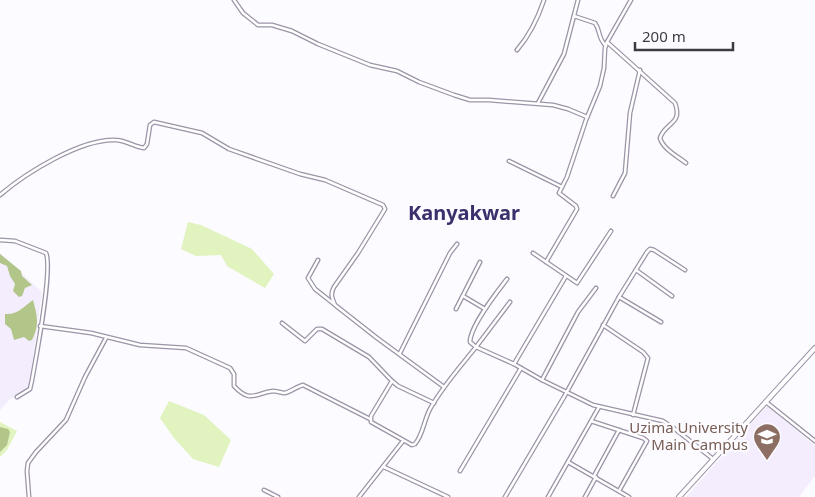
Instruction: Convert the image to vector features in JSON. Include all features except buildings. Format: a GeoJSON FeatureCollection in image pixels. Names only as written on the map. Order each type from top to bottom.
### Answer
{"type":"FeatureCollection","features":[{"type":"Feature","properties":{"kind":"main road"},"geometry":{"type":"LineString","coordinates":[[679,497],[815,348]]}},
{"type":"Feature","properties":{"kind":"street"},"geometry":{"type":"LineString","coordinates":[[234,0],[243,13],[258,25],[272,25],[292,31],[370,66],[397,71],[419,82],[454,95],[470,100],[538,103],[568,109],[587,117]]}},
{"type":"Feature","properties":{"kind":"street"},"geometry":{"type":"LineString","coordinates":[[517,50],[537,20],[544,0]]}},
{"type":"Feature","properties":{"kind":"street"},"geometry":{"type":"LineString","coordinates":[[538,103],[564,54],[578,0]]}},
{"type":"Feature","properties":{"kind":"street"},"geometry":{"type":"LineString","coordinates":[[546,262],[577,209],[576,206],[560,194],[562,186],[603,76],[607,42],[631,0]]}},
{"type":"Feature","properties":{"kind":"street"},"geometry":{"type":"LineString","coordinates":[[574,16],[595,23],[599,38],[606,46]]}},
{"type":"Feature","properties":{"kind":"street"},"geometry":{"type":"LineString","coordinates":[[607,42],[640,70],[674,103],[677,118],[662,132],[660,138],[661,143],[686,163]]}},
{"type":"Feature","properties":{"kind":"street"},"geometry":{"type":"LineString","coordinates":[[613,196],[625,173],[630,112],[640,70]]}},
{"type":"Feature","properties":{"kind":"street"},"geometry":{"type":"LineString","coordinates":[[0,195],[30,173],[78,148],[97,142],[120,140],[144,148],[147,144],[152,122],[202,133],[229,149],[300,174],[325,180],[385,206],[385,211],[374,230],[332,291],[335,305]]}},
{"type":"Feature","properties":{"kind":"street"},"geometry":{"type":"LineString","coordinates":[[509,161],[562,186]]}},
{"type":"Feature","properties":{"kind":"street"},"geometry":{"type":"LineString","coordinates":[[533,254],[576,284],[611,231]]}},
{"type":"Feature","properties":{"kind":"street"},"geometry":{"type":"LineString","coordinates":[[0,240],[15,241],[47,254],[46,284],[30,388],[16,397]]}},
{"type":"Feature","properties":{"kind":"street"},"geometry":{"type":"LineString","coordinates":[[400,354],[450,253],[457,244]]}},
{"type":"Feature","properties":{"kind":"street"},"geometry":{"type":"LineString","coordinates":[[505,497],[567,392],[619,297],[647,252],[652,249],[685,270]]}},
{"type":"Feature","properties":{"kind":"street"},"geometry":{"type":"LineString","coordinates":[[318,260],[308,278],[315,289],[377,338],[444,387]]}},
{"type":"Feature","properties":{"kind":"street"},"geometry":{"type":"LineString","coordinates":[[456,309],[480,262]]}},
{"type":"Feature","properties":{"kind":"street"},"geometry":{"type":"LineString","coordinates":[[636,270],[672,296]]}},
{"type":"Feature","properties":{"kind":"street"},"geometry":{"type":"LineString","coordinates":[[514,364],[566,276]]}},
{"type":"Feature","properties":{"kind":"street"},"geometry":{"type":"LineString","coordinates":[[507,278],[485,309],[470,338],[470,342],[476,347],[599,407],[656,419],[668,424],[713,459]]}},
{"type":"Feature","properties":{"kind":"street"},"geometry":{"type":"LineString","coordinates":[[542,380],[578,312],[596,288]]}},
{"type":"Feature","properties":{"kind":"street"},"geometry":{"type":"LineString","coordinates":[[463,296],[485,309]]}},
{"type":"Feature","properties":{"kind":"street"},"geometry":{"type":"LineString","coordinates":[[619,297],[661,322]]}},
{"type":"Feature","properties":{"kind":"street"},"geometry":{"type":"LineString","coordinates":[[40,326],[91,333],[140,345],[186,348],[230,368],[234,374],[234,386],[245,395],[256,397],[273,391],[285,393],[303,385],[370,419],[375,425],[412,445],[416,442],[425,418],[444,387],[510,302]]}},
{"type":"Feature","properties":{"kind":"street"},"geometry":{"type":"LineString","coordinates":[[282,323],[305,341],[317,329],[322,329],[369,357],[392,381],[434,403]]}},
{"type":"Feature","properties":{"kind":"street"},"geometry":{"type":"LineString","coordinates":[[603,325],[643,352],[648,358],[633,414]]}},
{"type":"Feature","properties":{"kind":"street"},"geometry":{"type":"LineString","coordinates":[[29,497],[28,463],[66,420],[85,377],[106,338]]}},
{"type":"Feature","properties":{"kind":"street"},"geometry":{"type":"LineString","coordinates":[[460,471],[521,368]]}},
{"type":"Feature","properties":{"kind":"street"},"geometry":{"type":"LineString","coordinates":[[370,419],[392,381]]}},
{"type":"Feature","properties":{"kind":"street"},"geometry":{"type":"LineString","coordinates":[[766,402],[815,441]]}},
{"type":"Feature","properties":{"kind":"street"},"geometry":{"type":"LineString","coordinates":[[548,497],[599,407]]}},
{"type":"Feature","properties":{"kind":"street"},"geometry":{"type":"LineString","coordinates":[[591,421],[644,438],[646,441],[619,491]]}},
{"type":"Feature","properties":{"kind":"street"},"geometry":{"type":"LineString","coordinates":[[585,497],[619,430]]}},
{"type":"Feature","properties":{"kind":"street"},"geometry":{"type":"LineString","coordinates":[[359,497],[403,440]]}},
{"type":"Feature","properties":{"kind":"street"},"geometry":{"type":"LineString","coordinates":[[568,462],[629,497]]}},
{"type":"Feature","properties":{"kind":"street"},"geometry":{"type":"LineString","coordinates":[[384,466],[447,497]]}},
{"type":"Feature","properties":{"kind":"street"},"geometry":{"type":"LineString","coordinates":[[264,490],[278,497]]}},
{"type":"Feature","properties":{"kind":"street"},"geometry":{"type":"LineString","coordinates":[[622,497],[624,493]]}},
{"type":"Feature","properties":{"kind":"shaded area"},"geometry":{"type":"Polygon","coordinates":[[[0,253],[42,292],[29,387],[10,399],[0,410],[0,253]]]}},
{"type":"Feature","properties":{"kind":"shaded area","name":"Uzima University Main Campus"},"geometry":{"type":"Polygon","coordinates":[[[767,406],[815,446],[815,476],[799,497],[686,497],[767,406]]]}},
{"type":"Feature","properties":{"kind":"green space"},"geometry":{"type":"Polygon","coordinates":[[[188,222],[201,225],[252,249],[274,274],[265,288],[227,266],[221,255],[196,256],[181,249],[188,222]]]}},
{"type":"Feature","properties":{"kind":"green space"},"geometry":{"type":"Polygon","coordinates":[[[0,254],[21,271],[22,276],[32,285],[25,288],[22,296],[19,297],[13,291],[15,284],[7,266],[0,263],[0,254]]]}},
{"type":"Feature","properties":{"kind":"green space"},"geometry":{"type":"Polygon","coordinates":[[[33,300],[37,315],[35,335],[29,341],[24,337],[14,340],[11,329],[5,324],[5,314],[17,312],[33,300]]]}},
{"type":"Feature","properties":{"kind":"green space"},"geometry":{"type":"Polygon","coordinates":[[[169,401],[204,415],[231,440],[219,467],[193,459],[174,438],[160,418],[169,401]]]}},
{"type":"Feature","properties":{"kind":"green space"},"geometry":{"type":"Polygon","coordinates":[[[0,422],[17,431],[7,450],[0,457],[0,422]]]}},
{"type":"Feature","properties":{"kind":"green space"},"geometry":{"type":"Polygon","coordinates":[[[0,427],[8,429],[10,432],[7,445],[0,452],[0,427]]]}},
{"type":"Feature","properties":{"kind":"place","name":"Uzima University Main Campus"},"geometry":{"type":"Point","coordinates":[767,461]}},
{"type":"Feature","properties":{"kind":"district","name":"Kanyakwar"},"geometry":{"type":"Point","coordinates":[464,213]}}]}
